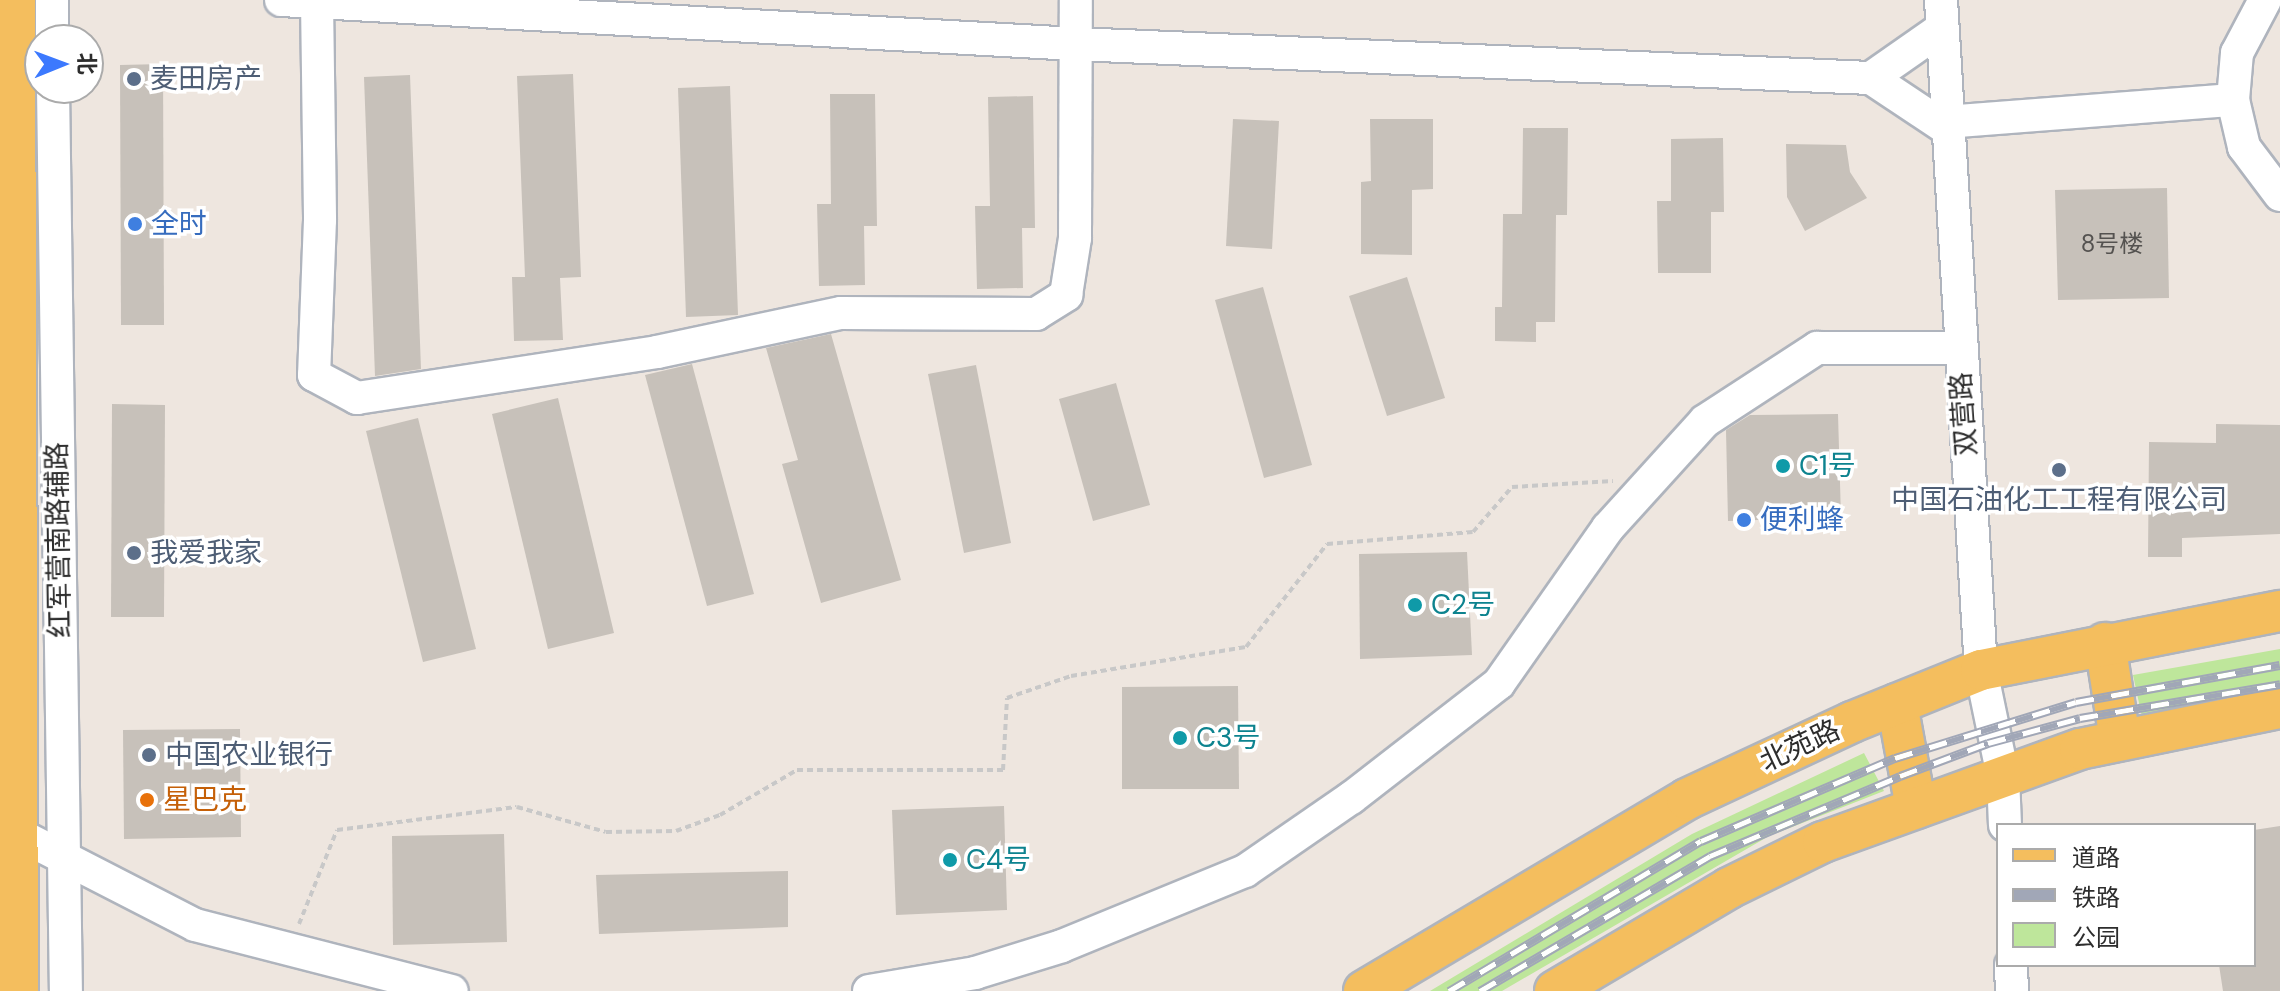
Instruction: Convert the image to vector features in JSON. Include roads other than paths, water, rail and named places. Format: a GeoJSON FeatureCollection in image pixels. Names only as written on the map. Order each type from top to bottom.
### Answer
{"type":"FeatureCollection","features":[{"type":"Feature","properties":{"kind":"main road"},"geometry":{"type":"LineString","coordinates":[[15,0],[8,832],[18,991]]}},
{"type":"Feature","properties":{"kind":"main road","name":"北苑路"},"geometry":{"type":"LineString","coordinates":[[1364,991],[1687,799],[1897,704],[1981,670],[2105,643],[2280,611]]}},
{"type":"Feature","properties":{"kind":"main road"},"geometry":{"type":"LineString","coordinates":[[2105,643],[2120,740]]}},
{"type":"Feature","properties":{"kind":"main road"},"geometry":{"type":"LineString","coordinates":[[1897,704],[1916,808]]}},
{"type":"Feature","properties":{"kind":"main road"},"geometry":{"type":"LineString","coordinates":[[1555,991],[1729,888],[1823,842],[2003,776],[2120,740],[2280,708]]}},
{"type":"Feature","properties":{"kind":"street"},"geometry":{"type":"LineString","coordinates":[[52,0],[52,24]]}},
{"type":"Feature","properties":{"kind":"street"},"geometry":{"type":"LineString","coordinates":[[281,0],[1076,44],[1871,78],[1945,125],[2233,100]]}},
{"type":"Feature","properties":{"kind":"street"},"geometry":{"type":"LineString","coordinates":[[317,1],[320,220],[314,375],[357,398],[657,352],[841,313],[1036,314],[1066,295],[1075,238],[1076,0]]}},
{"type":"Feature","properties":{"kind":"street"},"geometry":{"type":"LineString","coordinates":[[2265,0],[2237,53],[2233,100],[2244,147],[2280,195]]}},
{"type":"Feature","properties":{"kind":"street"},"geometry":{"type":"LineString","coordinates":[[1871,78],[1941,15]]}},
{"type":"Feature","properties":{"kind":"street","name":"双营路"},"geometry":{"type":"LineString","coordinates":[[1941,15],[1945,125],[1981,670],[2003,776],[2005,823]]}},
{"type":"Feature","properties":{"kind":"street","name":"红军营南路辅路"},"geometry":{"type":"LineString","coordinates":[[53,104],[66,991]]}},
{"type":"Feature","properties":{"kind":"street"},"geometry":{"type":"LineString","coordinates":[[869,991],[975,973],[1047,950],[1245,871],[1351,798],[1499,683],[1608,528],[1705,421],[1817,348],[1960,348]]}},
{"type":"Feature","properties":{"kind":"street"},"geometry":{"type":"LineString","coordinates":[[8,832],[64,857],[195,925],[452,991]]}},
{"type":"Feature","properties":{"kind":"street"},"geometry":{"type":"LineString","coordinates":[[2011,967],[2012,991]]}},
{"type":"Feature","properties":{"kind":"railway"},"geometry":{"type":"LineString","coordinates":[[1449,991],[1701,841],[1895,758],[2076,702],[2280,665]]}},
{"type":"Feature","properties":{"kind":"railway"},"geometry":{"type":"LineString","coordinates":[[1480,991],[1710,856],[1900,776],[1988,743],[2080,718],[2280,684]]}},
{"type":"Feature","properties":{"kind":"place","name":"麦田房产"},"geometry":{"type":"Point","coordinates":[134,79]}},
{"type":"Feature","properties":{"kind":"place","name":"全时"},"geometry":{"type":"Point","coordinates":[135,224]}},
{"type":"Feature","properties":{"kind":"place","name":"C1号"},"geometry":{"type":"Point","coordinates":[1783,466]}},
{"type":"Feature","properties":{"kind":"place","name":"中国石油化工工程有限公司"},"geometry":{"type":"Point","coordinates":[2059,470]}},
{"type":"Feature","properties":{"kind":"place","name":"便利蜂"},"geometry":{"type":"Point","coordinates":[1744,520]}},
{"type":"Feature","properties":{"kind":"place","name":"我爱我家"},"geometry":{"type":"Point","coordinates":[134,553]}},
{"type":"Feature","properties":{"kind":"place","name":"C2号"},"geometry":{"type":"Point","coordinates":[1415,605]}},
{"type":"Feature","properties":{"kind":"place","name":"C3号"},"geometry":{"type":"Point","coordinates":[1180,738]}},
{"type":"Feature","properties":{"kind":"place","name":"中国农业银行"},"geometry":{"type":"Point","coordinates":[149,755]}},
{"type":"Feature","properties":{"kind":"place","name":"星巴克"},"geometry":{"type":"Point","coordinates":[147,800]}},
{"type":"Feature","properties":{"kind":"place","name":"C4号"},"geometry":{"type":"Point","coordinates":[950,860]}}]}
